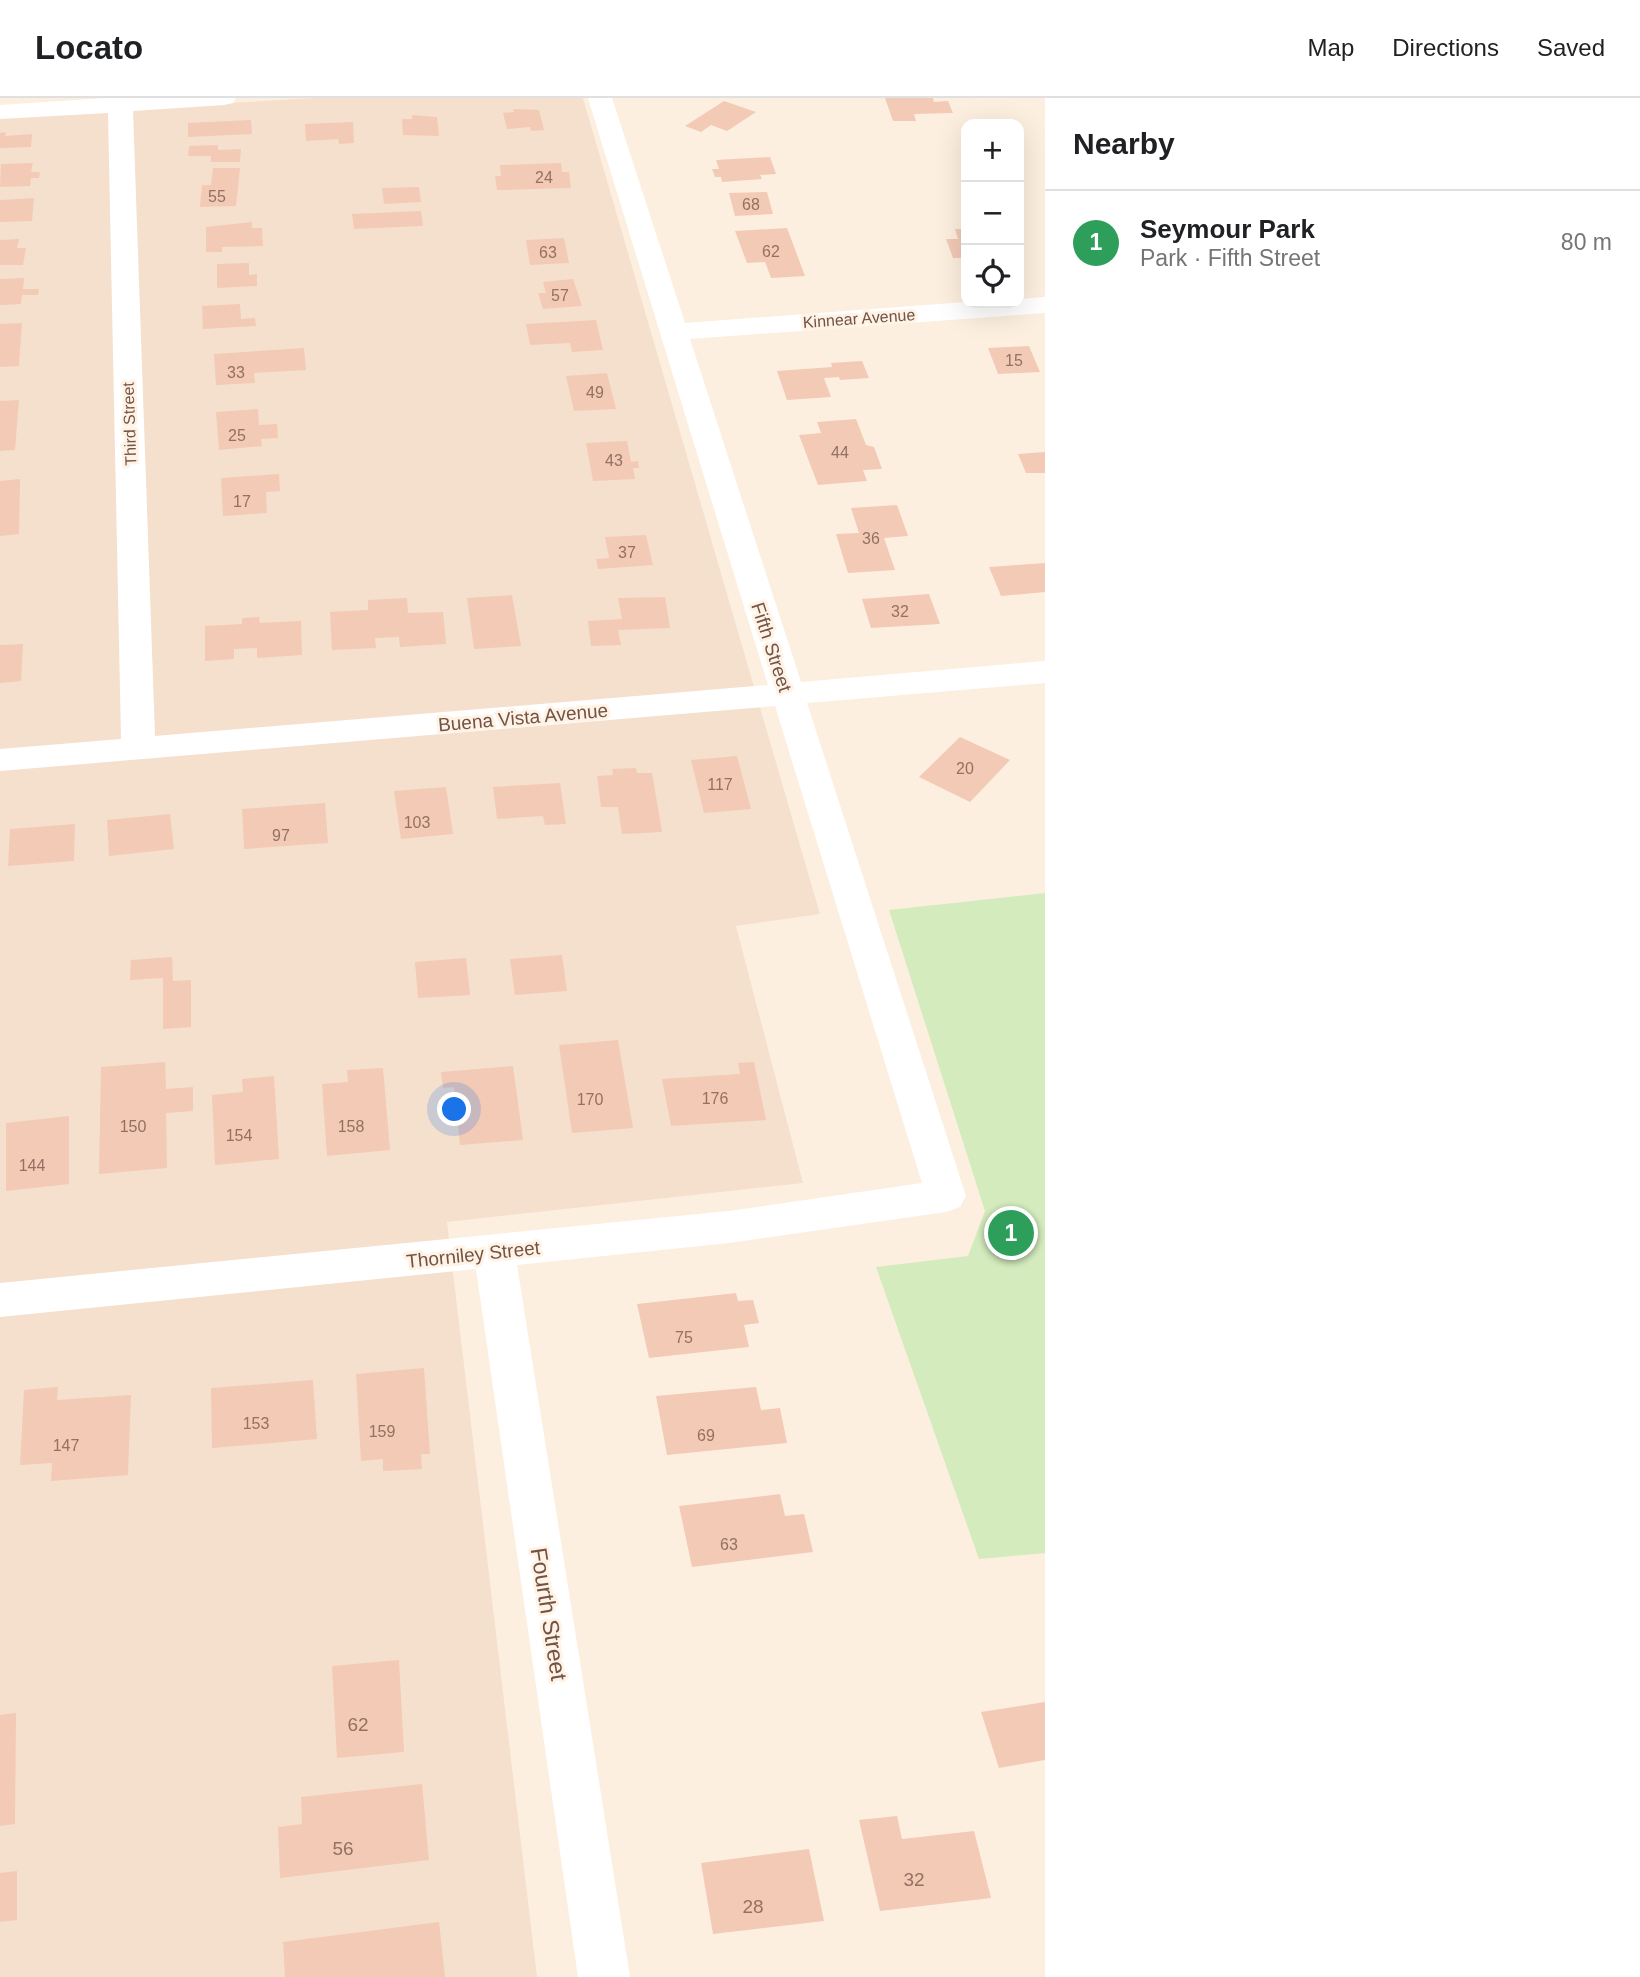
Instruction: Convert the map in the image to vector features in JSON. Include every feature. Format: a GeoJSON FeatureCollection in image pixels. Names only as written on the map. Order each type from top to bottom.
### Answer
{"type":"FeatureCollection","features":[{"type":"Feature","properties":{"kind":"street"},"geometry":{"type":"LineString","coordinates":[[0,111],[120,101],[225,98]]}},
{"type":"Feature","properties":{"kind":"street","name":"Fifth Street"},"geometry":{"type":"LineString","coordinates":[[600,98],[946,1196]]}},
{"type":"Feature","properties":{"kind":"street","name":"Third Street"},"geometry":{"type":"LineString","coordinates":[[120,101],[138,749]]}},
{"type":"Feature","properties":{"kind":"street","name":"Kinnear Avenue"},"geometry":{"type":"LineString","coordinates":[[672,332],[1045,304]]}},
{"type":"Feature","properties":{"kind":"street","name":"Buena Vista Avenue"},"geometry":{"type":"LineString","coordinates":[[0,760],[1045,672]]}},
{"type":"Feature","properties":{"kind":"street","name":"Thorniley Street"},"geometry":{"type":"LineString","coordinates":[[0,1300],[729,1227],[946,1196]]}},
{"type":"Feature","properties":{"kind":"street","name":"Fourth Street"},"geometry":{"type":"LineString","coordinates":[[494,1252],[604,1977]]}},
{"type":"Feature","properties":{"kind":"shaded area"},"geometry":{"type":"Polygon","coordinates":[[[313,98],[583,98],[820,914],[736,926],[803,1183],[447,1222],[537,1977],[0,1977],[0,117],[313,98]]]}},
{"type":"Feature","properties":{"kind":"green space"},"geometry":{"type":"Polygon","coordinates":[[[1045,893],[1045,1553],[979,1559],[876,1267],[968,1256],[985,1211],[889,910],[1045,893]]]}},
{"type":"Feature","properties":{"kind":"building"},"geometry":{"type":"Polygon","coordinates":[[[885,98],[933,98],[934,102],[948,101],[953,113],[914,114],[916,121],[893,121],[885,98]]]}},
{"type":"Feature","properties":{"kind":"building"},"geometry":{"type":"Polygon","coordinates":[[[724,101],[756,112],[727,131],[711,125],[701,132],[685,126],[724,101]]]}},
{"type":"Feature","properties":{"kind":"building"},"geometry":{"type":"Polygon","coordinates":[[[513,109],[539,110],[544,130],[531,131],[530,127],[507,129],[503,113],[514,112],[513,109]]]}},
{"type":"Feature","properties":{"kind":"building"},"geometry":{"type":"Polygon","coordinates":[[[412,115],[437,117],[439,136],[403,135],[402,119],[412,119],[412,115]]]}},
{"type":"Feature","properties":{"kind":"building"},"geometry":{"type":"Polygon","coordinates":[[[251,120],[252,134],[188,137],[188,123],[251,120]]]}},
{"type":"Feature","properties":{"kind":"building"},"geometry":{"type":"Polygon","coordinates":[[[353,122],[354,143],[339,144],[338,139],[306,141],[305,124],[353,122]]]}},
{"type":"Feature","properties":{"kind":"building"},"geometry":{"type":"Polygon","coordinates":[[[6,132],[5,136],[32,134],[31,147],[0,148],[0,133],[6,132]]]}},
{"type":"Feature","properties":{"kind":"building"},"geometry":{"type":"Polygon","coordinates":[[[218,145],[218,150],[241,149],[240,162],[211,162],[211,156],[188,156],[189,146],[218,145]]]}},
{"type":"Feature","properties":{"kind":"building"},"geometry":{"type":"Polygon","coordinates":[[[770,157],[776,174],[760,175],[762,179],[722,182],[721,177],[715,177],[712,169],[719,169],[716,160],[770,157]]]}},
{"type":"Feature","properties":{"kind":"building"},"geometry":{"type":"Polygon","coordinates":[[[33,163],[31,172],[40,172],[39,178],[31,178],[30,186],[0,187],[1,164],[33,163]]]}},
{"type":"Feature","properties":{"kind":"building"},"geometry":{"type":"Polygon","coordinates":[[[561,163],[562,172],[569,172],[571,188],[497,190],[495,176],[501,176],[500,165],[561,163]]]}},
{"type":"Feature","properties":{"kind":"building"},"geometry":{"type":"Polygon","coordinates":[[[213,168],[240,168],[236,206],[200,207],[202,185],[211,185],[213,168]]]}},
{"type":"Feature","properties":{"kind":"building"},"geometry":{"type":"Polygon","coordinates":[[[419,187],[421,202],[384,204],[382,188],[419,187]]]}},
{"type":"Feature","properties":{"kind":"building"},"geometry":{"type":"Polygon","coordinates":[[[767,192],[773,214],[735,216],[729,193],[767,192]]]}},
{"type":"Feature","properties":{"kind":"building"},"geometry":{"type":"Polygon","coordinates":[[[34,198],[32,221],[0,222],[0,200],[34,198]]]}},
{"type":"Feature","properties":{"kind":"building"},"geometry":{"type":"Polygon","coordinates":[[[421,211],[423,226],[354,229],[352,214],[421,211]]]}},
{"type":"Feature","properties":{"kind":"building"},"geometry":{"type":"Polygon","coordinates":[[[252,222],[252,228],[262,228],[263,246],[222,247],[222,252],[206,252],[206,227],[252,222]]]}},
{"type":"Feature","properties":{"kind":"building"},"geometry":{"type":"Polygon","coordinates":[[[787,228],[805,276],[771,278],[765,262],[747,263],[735,231],[787,228]]]}},
{"type":"Feature","properties":{"kind":"building"},"geometry":{"type":"Polygon","coordinates":[[[955,229],[961,229],[961,258],[953,258],[946,239],[958,239],[955,229]]]}},
{"type":"Feature","properties":{"kind":"building"},"geometry":{"type":"Polygon","coordinates":[[[564,238],[569,263],[530,265],[526,240],[564,238]]]}},
{"type":"Feature","properties":{"kind":"building"},"geometry":{"type":"Polygon","coordinates":[[[19,239],[17,248],[26,248],[23,265],[0,265],[0,240],[19,239]]]}},
{"type":"Feature","properties":{"kind":"building"},"geometry":{"type":"Polygon","coordinates":[[[249,263],[249,275],[257,274],[257,286],[217,288],[217,264],[249,263]]]}},
{"type":"Feature","properties":{"kind":"building"},"geometry":{"type":"Polygon","coordinates":[[[24,278],[23,289],[39,289],[38,295],[22,295],[21,304],[0,305],[0,279],[24,278]]]}},
{"type":"Feature","properties":{"kind":"building"},"geometry":{"type":"Polygon","coordinates":[[[573,279],[582,306],[543,309],[538,293],[546,293],[543,282],[573,279]]]}},
{"type":"Feature","properties":{"kind":"building"},"geometry":{"type":"Polygon","coordinates":[[[240,304],[241,319],[255,318],[256,326],[203,329],[202,306],[240,304]]]}},
{"type":"Feature","properties":{"kind":"building"},"geometry":{"type":"Polygon","coordinates":[[[596,320],[603,350],[572,352],[570,343],[530,345],[526,324],[596,320]]]}},
{"type":"Feature","properties":{"kind":"building"},"geometry":{"type":"Polygon","coordinates":[[[22,323],[19,366],[0,367],[0,324],[22,323]]]}},
{"type":"Feature","properties":{"kind":"building"},"geometry":{"type":"Polygon","coordinates":[[[1029,346],[1040,372],[998,374],[988,348],[1029,346]]]}},
{"type":"Feature","properties":{"kind":"building"},"geometry":{"type":"Polygon","coordinates":[[[304,348],[306,370],[254,373],[255,383],[216,385],[214,354],[304,348]]]}},
{"type":"Feature","properties":{"kind":"building"},"geometry":{"type":"Polygon","coordinates":[[[862,361],[869,378],[824,378],[831,397],[787,400],[777,371],[832,367],[831,363],[862,361]]]}},
{"type":"Feature","properties":{"kind":"building"},"geometry":{"type":"Polygon","coordinates":[[[607,373],[616,409],[574,411],[566,376],[607,373]]]}},
{"type":"Feature","properties":{"kind":"building"},"geometry":{"type":"Polygon","coordinates":[[[19,400],[15,450],[0,451],[0,401],[19,400]]]}},
{"type":"Feature","properties":{"kind":"building"},"geometry":{"type":"Polygon","coordinates":[[[258,409],[259,425],[277,424],[278,438],[261,439],[262,446],[219,450],[216,412],[258,409]]]}},
{"type":"Feature","properties":{"kind":"building"},"geometry":{"type":"Polygon","coordinates":[[[856,419],[866,445],[874,447],[882,469],[863,470],[867,481],[818,485],[799,435],[821,433],[817,422],[856,419]]]}},
{"type":"Feature","properties":{"kind":"building"},"geometry":{"type":"Polygon","coordinates":[[[627,441],[631,462],[638,461],[639,468],[633,468],[635,479],[593,481],[586,443],[627,441]]]}},
{"type":"Feature","properties":{"kind":"building"},"geometry":{"type":"Polygon","coordinates":[[[1045,452],[1045,473],[1026,473],[1018,454],[1045,452]]]}},
{"type":"Feature","properties":{"kind":"building"},"geometry":{"type":"Polygon","coordinates":[[[279,474],[280,491],[266,492],[267,513],[223,516],[221,478],[279,474]]]}},
{"type":"Feature","properties":{"kind":"building"},"geometry":{"type":"Polygon","coordinates":[[[20,479],[19,534],[0,536],[0,481],[20,479]]]}},
{"type":"Feature","properties":{"kind":"building"},"geometry":{"type":"Polygon","coordinates":[[[897,505],[908,536],[884,538],[895,570],[848,573],[836,534],[859,533],[851,508],[897,505]]]}},
{"type":"Feature","properties":{"kind":"building"},"geometry":{"type":"Polygon","coordinates":[[[646,535],[653,565],[598,569],[596,559],[609,558],[605,537],[646,535]]]}},
{"type":"Feature","properties":{"kind":"building"},"geometry":{"type":"Polygon","coordinates":[[[1045,563],[1045,592],[1001,596],[989,567],[1045,563]]]}},
{"type":"Feature","properties":{"kind":"building"},"geometry":{"type":"Polygon","coordinates":[[[929,594],[940,624],[871,628],[862,599],[929,594]]]}},
{"type":"Feature","properties":{"kind":"building"},"geometry":{"type":"Polygon","coordinates":[[[512,595],[521,646],[474,649],[467,598],[512,595]]]}},
{"type":"Feature","properties":{"kind":"building"},"geometry":{"type":"Polygon","coordinates":[[[665,597],[670,628],[618,630],[621,645],[591,646],[588,621],[622,619],[618,598],[665,597]]]}},
{"type":"Feature","properties":{"kind":"building"},"geometry":{"type":"Polygon","coordinates":[[[407,598],[408,613],[443,612],[446,644],[400,647],[399,637],[375,638],[376,648],[332,650],[330,612],[368,610],[368,600],[407,598]]]}},
{"type":"Feature","properties":{"kind":"building"},"geometry":{"type":"Polygon","coordinates":[[[259,617],[260,623],[301,621],[302,655],[257,658],[257,648],[234,649],[234,659],[205,661],[205,626],[242,624],[242,618],[259,617]]]}},
{"type":"Feature","properties":{"kind":"building"},"geometry":{"type":"Polygon","coordinates":[[[23,644],[21,681],[0,683],[0,645],[23,644]]]}},
{"type":"Feature","properties":{"kind":"building"},"geometry":{"type":"Polygon","coordinates":[[[960,737],[1010,760],[970,802],[919,777],[960,737]]]}},
{"type":"Feature","properties":{"kind":"building"},"geometry":{"type":"Polygon","coordinates":[[[737,756],[751,809],[704,813],[691,760],[737,756]]]}},
{"type":"Feature","properties":{"kind":"building"},"geometry":{"type":"Polygon","coordinates":[[[636,768],[637,773],[652,773],[662,832],[622,834],[618,807],[601,807],[597,776],[613,775],[612,769],[636,768]]]}},
{"type":"Feature","properties":{"kind":"building"},"geometry":{"type":"Polygon","coordinates":[[[560,783],[566,824],[545,825],[543,816],[497,819],[493,787],[560,783]]]}},
{"type":"Feature","properties":{"kind":"building"},"geometry":{"type":"Polygon","coordinates":[[[446,787],[453,834],[401,839],[394,791],[446,787]]]}},
{"type":"Feature","properties":{"kind":"building"},"geometry":{"type":"Polygon","coordinates":[[[325,803],[328,843],[244,849],[242,809],[325,803]]]}},
{"type":"Feature","properties":{"kind":"building"},"geometry":{"type":"Polygon","coordinates":[[[170,814],[174,849],[109,856],[107,820],[170,814]]]}},
{"type":"Feature","properties":{"kind":"building"},"geometry":{"type":"Polygon","coordinates":[[[75,824],[74,861],[8,866],[10,829],[75,824]]]}},
{"type":"Feature","properties":{"kind":"building"},"geometry":{"type":"Polygon","coordinates":[[[562,955],[567,991],[515,995],[510,959],[562,955]]]}},
{"type":"Feature","properties":{"kind":"building"},"geometry":{"type":"Polygon","coordinates":[[[172,957],[173,981],[191,980],[191,1027],[163,1029],[163,978],[130,980],[131,960],[172,957]]]}},
{"type":"Feature","properties":{"kind":"building"},"geometry":{"type":"Polygon","coordinates":[[[466,958],[470,995],[418,998],[415,962],[466,958]]]}},
{"type":"Feature","properties":{"kind":"building"},"geometry":{"type":"Polygon","coordinates":[[[618,1040],[633,1128],[572,1133],[559,1045],[618,1040]]]}},
{"type":"Feature","properties":{"kind":"building"},"geometry":{"type":"Polygon","coordinates":[[[165,1062],[166,1089],[193,1087],[193,1111],[166,1113],[167,1168],[99,1174],[101,1067],[165,1062]]]}},
{"type":"Feature","properties":{"kind":"building"},"geometry":{"type":"Polygon","coordinates":[[[754,1062],[766,1120],[671,1126],[662,1079],[740,1074],[738,1063],[754,1062]]]}},
{"type":"Feature","properties":{"kind":"building"},"geometry":{"type":"Polygon","coordinates":[[[513,1066],[523,1140],[460,1145],[454,1087],[443,1088],[441,1072],[513,1066]]]}},
{"type":"Feature","properties":{"kind":"building"},"geometry":{"type":"Polygon","coordinates":[[[383,1068],[390,1150],[327,1156],[322,1084],[348,1082],[347,1070],[383,1068]]]}},
{"type":"Feature","properties":{"kind":"building"},"geometry":{"type":"Polygon","coordinates":[[[274,1076],[279,1159],[215,1165],[212,1095],[243,1092],[242,1079],[274,1076]]]}},
{"type":"Feature","properties":{"kind":"building"},"geometry":{"type":"Polygon","coordinates":[[[69,1116],[69,1184],[6,1191],[6,1123],[69,1116]]]}},
{"type":"Feature","properties":{"kind":"building"},"geometry":{"type":"Polygon","coordinates":[[[736,1293],[738,1301],[753,1300],[759,1323],[744,1325],[749,1347],[649,1358],[637,1304],[736,1293]]]}},
{"type":"Feature","properties":{"kind":"building"},"geometry":{"type":"Polygon","coordinates":[[[424,1368],[430,1454],[421,1454],[422,1469],[383,1471],[383,1459],[361,1461],[356,1374],[424,1368]]]}},
{"type":"Feature","properties":{"kind":"building"},"geometry":{"type":"Polygon","coordinates":[[[313,1380],[317,1439],[212,1448],[211,1388],[313,1380]]]}},
{"type":"Feature","properties":{"kind":"building"},"geometry":{"type":"Polygon","coordinates":[[[58,1387],[57,1400],[131,1395],[128,1475],[51,1481],[52,1463],[20,1465],[24,1390],[58,1387]]]}},
{"type":"Feature","properties":{"kind":"building"},"geometry":{"type":"Polygon","coordinates":[[[756,1387],[761,1410],[780,1408],[787,1443],[667,1455],[656,1396],[756,1387]]]}},
{"type":"Feature","properties":{"kind":"building"},"geometry":{"type":"Polygon","coordinates":[[[780,1494],[785,1516],[804,1514],[813,1552],[692,1567],[679,1506],[780,1494]]]}},
{"type":"Feature","properties":{"kind":"building"},"geometry":{"type":"Polygon","coordinates":[[[399,1660],[404,1752],[337,1758],[332,1666],[399,1660]]]}},
{"type":"Feature","properties":{"kind":"building"},"geometry":{"type":"Polygon","coordinates":[[[1045,1702],[1045,1760],[999,1768],[981,1712],[1045,1702]]]}},
{"type":"Feature","properties":{"kind":"building"},"geometry":{"type":"Polygon","coordinates":[[[16,1713],[15,1824],[0,1826],[0,1715],[16,1713]]]}},
{"type":"Feature","properties":{"kind":"building"},"geometry":{"type":"Polygon","coordinates":[[[422,1784],[429,1860],[280,1878],[278,1827],[302,1824],[301,1797],[422,1784]]]}},
{"type":"Feature","properties":{"kind":"building"},"geometry":{"type":"Polygon","coordinates":[[[897,1816],[902,1839],[974,1831],[991,1898],[880,1911],[859,1820],[897,1816]]]}},
{"type":"Feature","properties":{"kind":"building"},"geometry":{"type":"Polygon","coordinates":[[[809,1849],[824,1921],[713,1934],[701,1863],[809,1849]]]}},
{"type":"Feature","properties":{"kind":"building"},"geometry":{"type":"Polygon","coordinates":[[[17,1871],[17,1920],[0,1922],[0,1873],[17,1871]]]}},
{"type":"Feature","properties":{"kind":"building"},"geometry":{"type":"Polygon","coordinates":[[[439,1922],[445,1977],[285,1977],[283,1942],[439,1922]]]}},
{"type":"Feature","properties":{"kind":"place","name":"Seymour Park"},"geometry":{"type":"Point","coordinates":[1011,1233]}}]}
